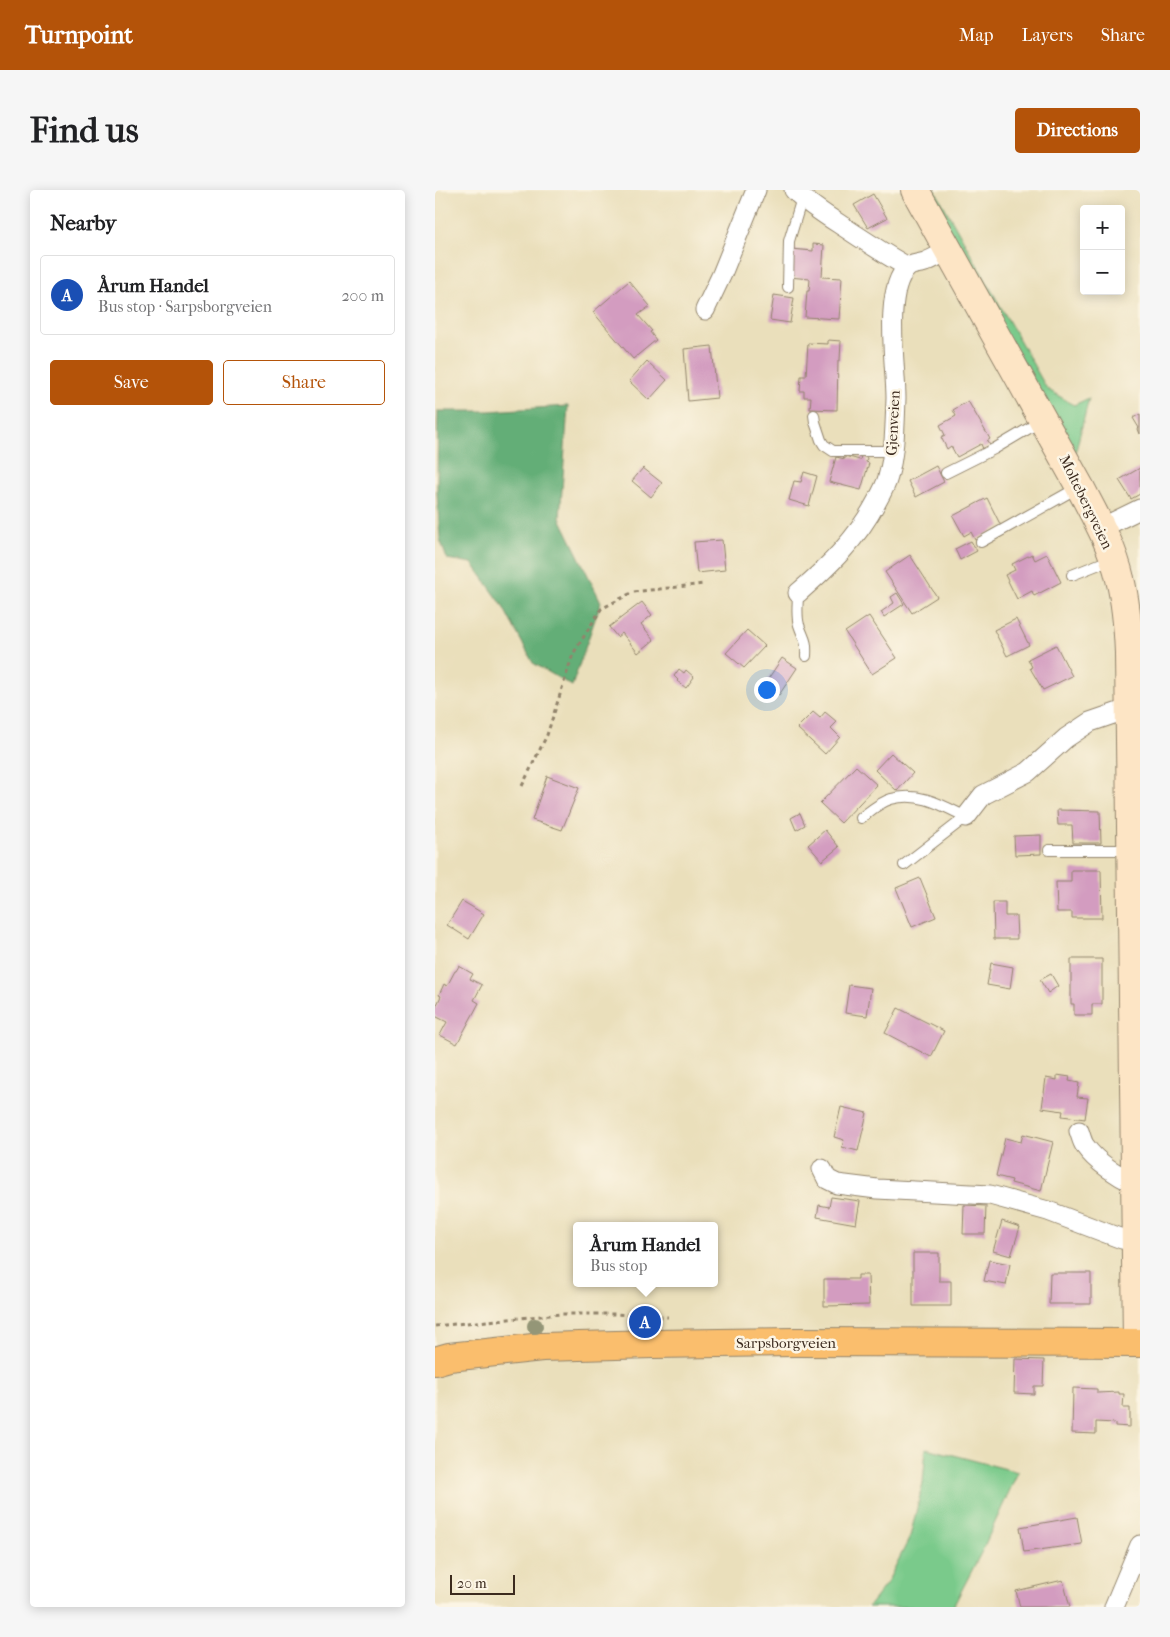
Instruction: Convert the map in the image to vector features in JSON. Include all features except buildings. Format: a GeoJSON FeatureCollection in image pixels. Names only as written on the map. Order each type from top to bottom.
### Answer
{"type":"FeatureCollection","features":[{"type":"Feature","properties":{"kind":"highway","name":"Sarpsborgveien"},"geometry":{"type":"LineString","coordinates":[[435,1361],[541,1347],[653,1344],[796,1342],[1139,1344]]}},
{"type":"Feature","properties":{"kind":"main road","name":"Moltebergveien"},"geometry":{"type":"LineString","coordinates":[[915,190],[1043,419],[1101,528],[1113,558],[1121,587],[1128,629],[1135,653],[1129,711],[1134,866],[1136,1241],[1139,1344]]}},
{"type":"Feature","properties":{"kind":"street"},"geometry":{"type":"LineString","coordinates":[[705,310],[722,274],[756,190]]}},
{"type":"Feature","properties":{"kind":"street"},"geometry":{"type":"LineString","coordinates":[[798,194],[865,241],[908,267],[925,262],[949,250]]}},
{"type":"Feature","properties":{"kind":"street","name":"Gjenveien"},"geometry":{"type":"LineString","coordinates":[[798,593],[848,546],[867,520],[887,479],[894,452],[896,396],[893,330],[895,293],[900,278],[908,267]]}},
{"type":"Feature","properties":{"kind":"street"},"geometry":{"type":"LineString","coordinates":[[1101,528],[1140,509]]}},
{"type":"Feature","properties":{"kind":"street"},"geometry":{"type":"LineString","coordinates":[[966,817],[983,795],[1028,772],[1065,738],[1090,722],[1119,712],[1129,711]]}},
{"type":"Feature","properties":{"kind":"street"},"geometry":{"type":"LineString","coordinates":[[1079,1131],[1085,1146],[1137,1193]]}},
{"type":"Feature","properties":{"kind":"street"},"geometry":{"type":"LineString","coordinates":[[822,1169],[827,1179],[837,1184],[877,1189],[990,1195],[1048,1211],[1122,1239],[1136,1241]]}},
{"type":"Feature","properties":{"kind":"street"},"geometry":{"type":"LineString","coordinates":[[1114,1607],[1140,1545]]}},
{"type":"Feature","properties":{"kind":"lane"},"geometry":{"type":"LineString","coordinates":[[788,287],[789,241],[798,194]]}},
{"type":"Feature","properties":{"kind":"lane"},"geometry":{"type":"LineString","coordinates":[[814,415],[821,440],[833,452],[894,452]]}},
{"type":"Feature","properties":{"kind":"lane"},"geometry":{"type":"LineString","coordinates":[[946,473],[994,449],[1043,419]]}},
{"type":"Feature","properties":{"kind":"lane"},"geometry":{"type":"LineString","coordinates":[[981,542],[1080,487]]}},
{"type":"Feature","properties":{"kind":"lane"},"geometry":{"type":"LineString","coordinates":[[1072,575],[1113,558]]}},
{"type":"Feature","properties":{"kind":"lane"},"geometry":{"type":"LineString","coordinates":[[798,593],[797,616],[807,643],[806,656]]}},
{"type":"Feature","properties":{"kind":"lane"},"geometry":{"type":"LineString","coordinates":[[861,818],[881,803],[892,799],[918,796],[929,799],[966,817],[905,865]]}},
{"type":"Feature","properties":{"kind":"lane"},"geometry":{"type":"LineString","coordinates":[[1049,850],[1134,866]]}},
{"type":"Feature","properties":{"kind":"path"},"geometry":{"type":"LineString","coordinates":[[522,786],[547,735],[573,654],[601,609],[633,592],[704,584]]}},
{"type":"Feature","properties":{"kind":"green space"},"geometry":{"type":"Polygon","coordinates":[[[924,190],[935,190],[1047,389],[1074,405],[1089,398],[1073,462],[924,190]]]}},
{"type":"Feature","properties":{"kind":"green space"},"geometry":{"type":"Polygon","coordinates":[[[568,406],[560,518],[601,602],[572,686],[533,663],[501,603],[472,563],[447,559],[440,539],[437,492],[438,411],[489,411],[568,406]]]}},
{"type":"Feature","properties":{"kind":"green space"},"geometry":{"type":"Polygon","coordinates":[[[926,1448],[1018,1472],[982,1551],[953,1607],[868,1607],[887,1583],[910,1537],[923,1483],[926,1448]]]}},
{"type":"Feature","properties":{"kind":"place","name":"Årum Handel"},"geometry":{"type":"Point","coordinates":[645,1322]}}]}
